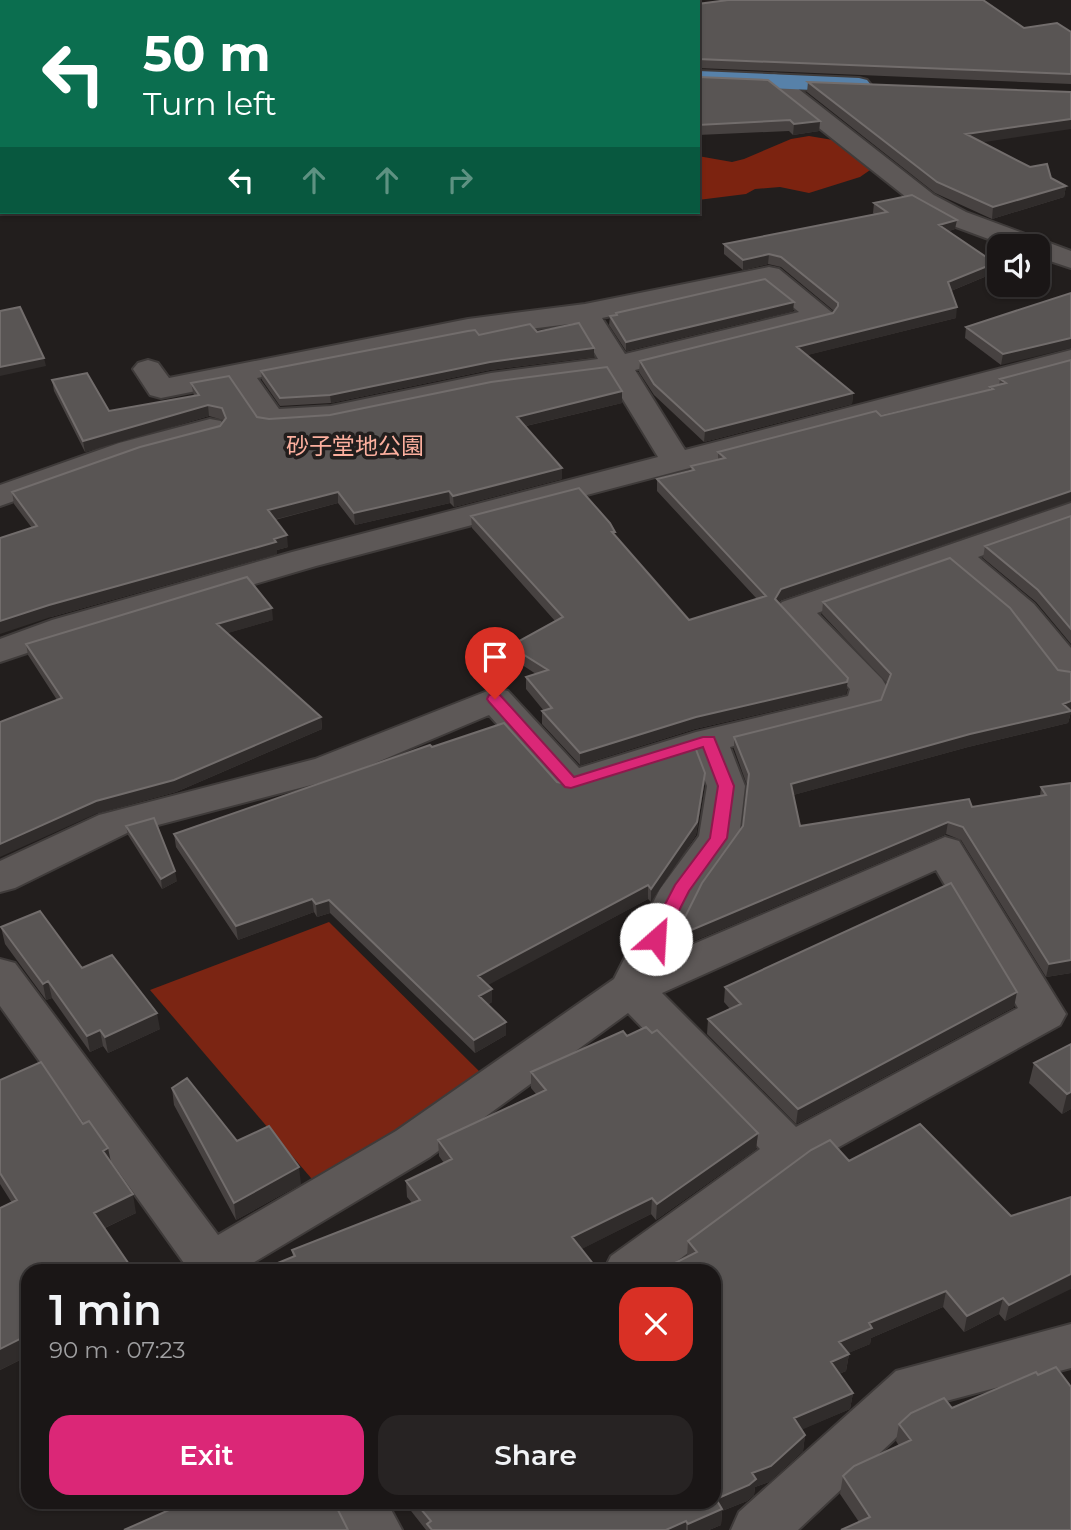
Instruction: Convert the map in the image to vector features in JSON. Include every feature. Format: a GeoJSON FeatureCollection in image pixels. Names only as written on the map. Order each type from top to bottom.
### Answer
{"type":"FeatureCollection","features":[{"type":"Feature","properties":{"kind":"main road"},"geometry":{"type":"LineString","coordinates":[[700,78],[877,86]]}},
{"type":"Feature","properties":{"kind":"street"},"geometry":{"type":"LineString","coordinates":[[774,81],[925,200],[957,218],[1001,234]]}},
{"type":"Feature","properties":{"kind":"street"},"geometry":{"type":"LineString","coordinates":[[1050,252],[1071,260]]}},
{"type":"Feature","properties":{"kind":"street"},"geometry":{"type":"LineString","coordinates":[[148,369],[161,389],[239,373],[468,328],[585,313],[769,275],[821,315],[617,365],[491,382],[331,415],[270,419],[239,373]]}},
{"type":"Feature","properties":{"kind":"street"},"geometry":{"type":"LineString","coordinates":[[585,313],[676,461]]}},
{"type":"Feature","properties":{"kind":"street"},"geometry":{"type":"LineString","coordinates":[[0,651],[65,628],[304,559],[1071,359]]}},
{"type":"Feature","properties":{"kind":"street"},"geometry":{"type":"LineString","coordinates":[[0,496],[72,468],[167,438],[210,428]]}},
{"type":"Feature","properties":{"kind":"street"},"geometry":{"type":"LineString","coordinates":[[0,878],[113,824],[328,768],[495,699],[571,783],[709,740],[864,703],[869,687],[794,609],[1071,513]]}},
{"type":"Feature","properties":{"kind":"street"},"geometry":{"type":"LineString","coordinates":[[954,554],[1022,611],[1071,672]]}},
{"type":"Feature","properties":{"kind":"street"},"geometry":{"type":"LineString","coordinates":[[631,989],[681,889],[719,838],[726,786],[709,740]]}},
{"type":"Feature","properties":{"kind":"street"},"geometry":{"type":"LineString","coordinates":[[219,1264],[414,1144],[631,989],[945,850],[1044,1014],[791,1151],[637,1264]]}},
{"type":"Feature","properties":{"kind":"street"},"geometry":{"type":"LineString","coordinates":[[0,974],[212,1264]]}},
{"type":"Feature","properties":{"kind":"street"},"geometry":{"type":"LineString","coordinates":[[631,989],[791,1151]]}},
{"type":"Feature","properties":{"kind":"street"},"geometry":{"type":"LineString","coordinates":[[759,1530],[915,1387],[1071,1346]]}},
{"type":"Feature","properties":{"kind":"street"},"geometry":{"type":"LineString","coordinates":[[362,1509],[374,1530]]}},
{"type":"Feature","properties":{"kind":"shaded area"},"geometry":{"type":"Polygon","coordinates":[[[809,136],[839,141],[873,168],[860,177],[809,193],[780,187],[700,200],[700,156],[732,162],[791,139],[809,136]]]}},
{"type":"Feature","properties":{"kind":"shaded area"},"geometry":{"type":"Polygon","coordinates":[[[329,922],[486,1078],[317,1185],[150,990],[329,922]]]}},
{"type":"Feature","properties":{"kind":"building"},"geometry":{"type":"Polygon","coordinates":[[[728,0],[983,0],[1024,28],[1057,23],[1071,32],[1071,74],[700,59],[700,4],[728,0]]]}},
{"type":"Feature","properties":{"kind":"building"},"geometry":{"type":"Polygon","coordinates":[[[700,77],[768,80],[820,121],[794,124],[790,120],[700,125],[700,77]]]}},
{"type":"Feature","properties":{"kind":"building"},"geometry":{"type":"Polygon","coordinates":[[[808,82],[1071,92],[1071,119],[966,134],[1030,167],[1047,164],[1051,178],[1066,186],[993,207],[937,182],[808,82]]]}},
{"type":"Feature","properties":{"kind":"building"},"geometry":{"type":"Polygon","coordinates":[[[912,195],[957,220],[939,225],[987,258],[987,266],[948,282],[957,307],[797,347],[853,393],[705,431],[654,384],[640,361],[833,313],[838,306],[838,303],[781,257],[769,254],[743,260],[724,244],[887,212],[874,203],[912,195]]]}},
{"type":"Feature","properties":{"kind":"building"},"geometry":{"type":"Polygon","coordinates":[[[765,279],[794,302],[626,342],[610,316],[617,315],[616,313],[765,279]]]}},
{"type":"Feature","properties":{"kind":"building"},"geometry":{"type":"Polygon","coordinates":[[[1071,293],[1071,338],[1003,354],[966,327],[1071,293]]]}},
{"type":"Feature","properties":{"kind":"building"},"geometry":{"type":"Polygon","coordinates":[[[20,307],[44,358],[0,367],[0,311],[20,307]]]}},
{"type":"Feature","properties":{"kind":"building"},"geometry":{"type":"Polygon","coordinates":[[[579,323],[594,348],[490,362],[330,395],[280,398],[261,371],[468,331],[475,330],[479,335],[530,324],[537,332],[579,323]]]}},
{"type":"Feature","properties":{"kind":"building"},"geometry":{"type":"Polygon","coordinates":[[[1071,360],[1071,491],[781,589],[775,599],[848,678],[847,682],[696,717],[580,753],[542,711],[552,708],[526,677],[548,670],[510,646],[563,617],[471,516],[579,488],[610,523],[615,532],[612,532],[689,620],[766,596],[657,479],[694,470],[691,466],[725,458],[718,452],[876,411],[881,416],[993,389],[990,387],[1006,383],[1000,379],[1071,360]]]}},
{"type":"Feature","properties":{"kind":"building"},"geometry":{"type":"Polygon","coordinates":[[[607,367],[622,391],[517,417],[562,468],[453,496],[449,491],[354,513],[338,492],[268,510],[287,535],[274,539],[276,542],[0,621],[0,538],[37,526],[12,492],[140,447],[220,426],[226,418],[222,408],[208,405],[83,441],[52,380],[87,373],[109,411],[199,395],[191,383],[229,376],[257,417],[269,419],[330,415],[491,382],[607,367]]]}},
{"type":"Feature","properties":{"kind":"building"},"geometry":{"type":"Polygon","coordinates":[[[1071,516],[1071,629],[1038,590],[985,546],[1071,516]]]}},
{"type":"Feature","properties":{"kind":"building"},"geometry":{"type":"Polygon","coordinates":[[[950,558],[1010,608],[1058,670],[1071,672],[1071,701],[1063,704],[1071,711],[970,734],[791,784],[800,826],[969,799],[972,807],[1046,795],[1041,787],[1071,783],[1071,960],[1049,964],[963,827],[948,822],[689,931],[682,923],[702,883],[743,826],[749,774],[734,737],[881,700],[891,674],[823,602],[950,558]]]}},
{"type":"Feature","properties":{"kind":"building"},"geometry":{"type":"Polygon","coordinates":[[[247,577],[272,608],[217,624],[321,717],[174,780],[96,801],[0,844],[0,722],[62,698],[26,644],[247,577]]]}},
{"type":"Feature","properties":{"kind":"building"},"geometry":{"type":"Polygon","coordinates":[[[504,723],[557,782],[572,785],[695,747],[705,773],[697,822],[651,889],[648,885],[478,976],[492,989],[479,996],[506,1022],[474,1040],[329,900],[316,904],[312,899],[236,926],[174,834],[430,745],[432,747],[504,723]]]}},
{"type":"Feature","properties":{"kind":"building"},"geometry":{"type":"Polygon","coordinates":[[[154,818],[175,871],[161,879],[126,826],[154,818]]]}},
{"type":"Feature","properties":{"kind":"building"},"geometry":{"type":"Polygon","coordinates":[[[951,883],[1017,992],[798,1109],[708,1019],[741,1004],[725,987],[951,883]]]}},
{"type":"Feature","properties":{"kind":"building"},"geometry":{"type":"Polygon","coordinates":[[[40,911],[82,968],[112,955],[157,1013],[105,1037],[100,1030],[87,1036],[48,981],[43,984],[1,927],[40,911]]]}},
{"type":"Feature","properties":{"kind":"building"},"geometry":{"type":"Polygon","coordinates":[[[646,1027],[652,1033],[657,1030],[758,1133],[657,1204],[652,1198],[572,1237],[593,1264],[275,1264],[295,1256],[292,1250],[420,1200],[406,1181],[452,1159],[438,1140],[546,1090],[531,1072],[623,1031],[627,1036],[646,1027]]]}},
{"type":"Feature","properties":{"kind":"building"},"geometry":{"type":"Polygon","coordinates":[[[1071,1044],[1071,1092],[1067,1094],[1034,1063],[1071,1044]]]}},
{"type":"Feature","properties":{"kind":"building"},"geometry":{"type":"Polygon","coordinates":[[[41,1062],[83,1124],[89,1121],[108,1148],[103,1151],[133,1194],[94,1213],[129,1264],[21,1264],[21,1338],[0,1349],[0,1208],[17,1200],[0,1173],[0,1080],[41,1062]]]}},
{"type":"Feature","properties":{"kind":"building"},"geometry":{"type":"Polygon","coordinates":[[[187,1078],[237,1141],[269,1126],[299,1167],[234,1203],[172,1088],[187,1078]]]}},
{"type":"Feature","properties":{"kind":"building"},"geometry":{"type":"Polygon","coordinates":[[[920,1124],[1011,1216],[1071,1197],[1071,1274],[1009,1305],[1003,1298],[967,1316],[946,1291],[869,1323],[872,1328],[839,1342],[849,1354],[831,1362],[853,1393],[794,1418],[805,1435],[771,1466],[752,1473],[756,1479],[749,1485],[721,1497],[721,1264],[673,1264],[697,1252],[688,1241],[811,1150],[830,1140],[849,1161],[920,1124]]]}},
{"type":"Feature","properties":{"kind":"building"},"geometry":{"type":"Polygon","coordinates":[[[1056,1367],[1071,1387],[1071,1530],[841,1530],[870,1517],[843,1476],[854,1466],[911,1440],[899,1424],[911,1413],[944,1398],[952,1408],[1036,1372],[1038,1375],[1056,1367]]]}},
{"type":"Feature","properties":{"kind":"building"},"geometry":{"type":"Polygon","coordinates":[[[171,1509],[338,1509],[348,1530],[124,1530],[171,1509]]]}},
{"type":"Feature","properties":{"kind":"building"},"geometry":{"type":"Polygon","coordinates":[[[421,1509],[722,1509],[688,1524],[686,1521],[666,1530],[432,1530],[427,1524],[431,1521],[421,1509]]]}},
{"type":"Feature","properties":{"kind":"route"},"geometry":{"type":"LineString","coordinates":[[495,699],[571,783],[709,740],[726,786],[719,838],[681,889],[656,939]]}},
{"type":"Feature","properties":{"kind":"park label","name":"砂子堂地公園"},"geometry":{"type":"Point","coordinates":[355,446]}}]}
